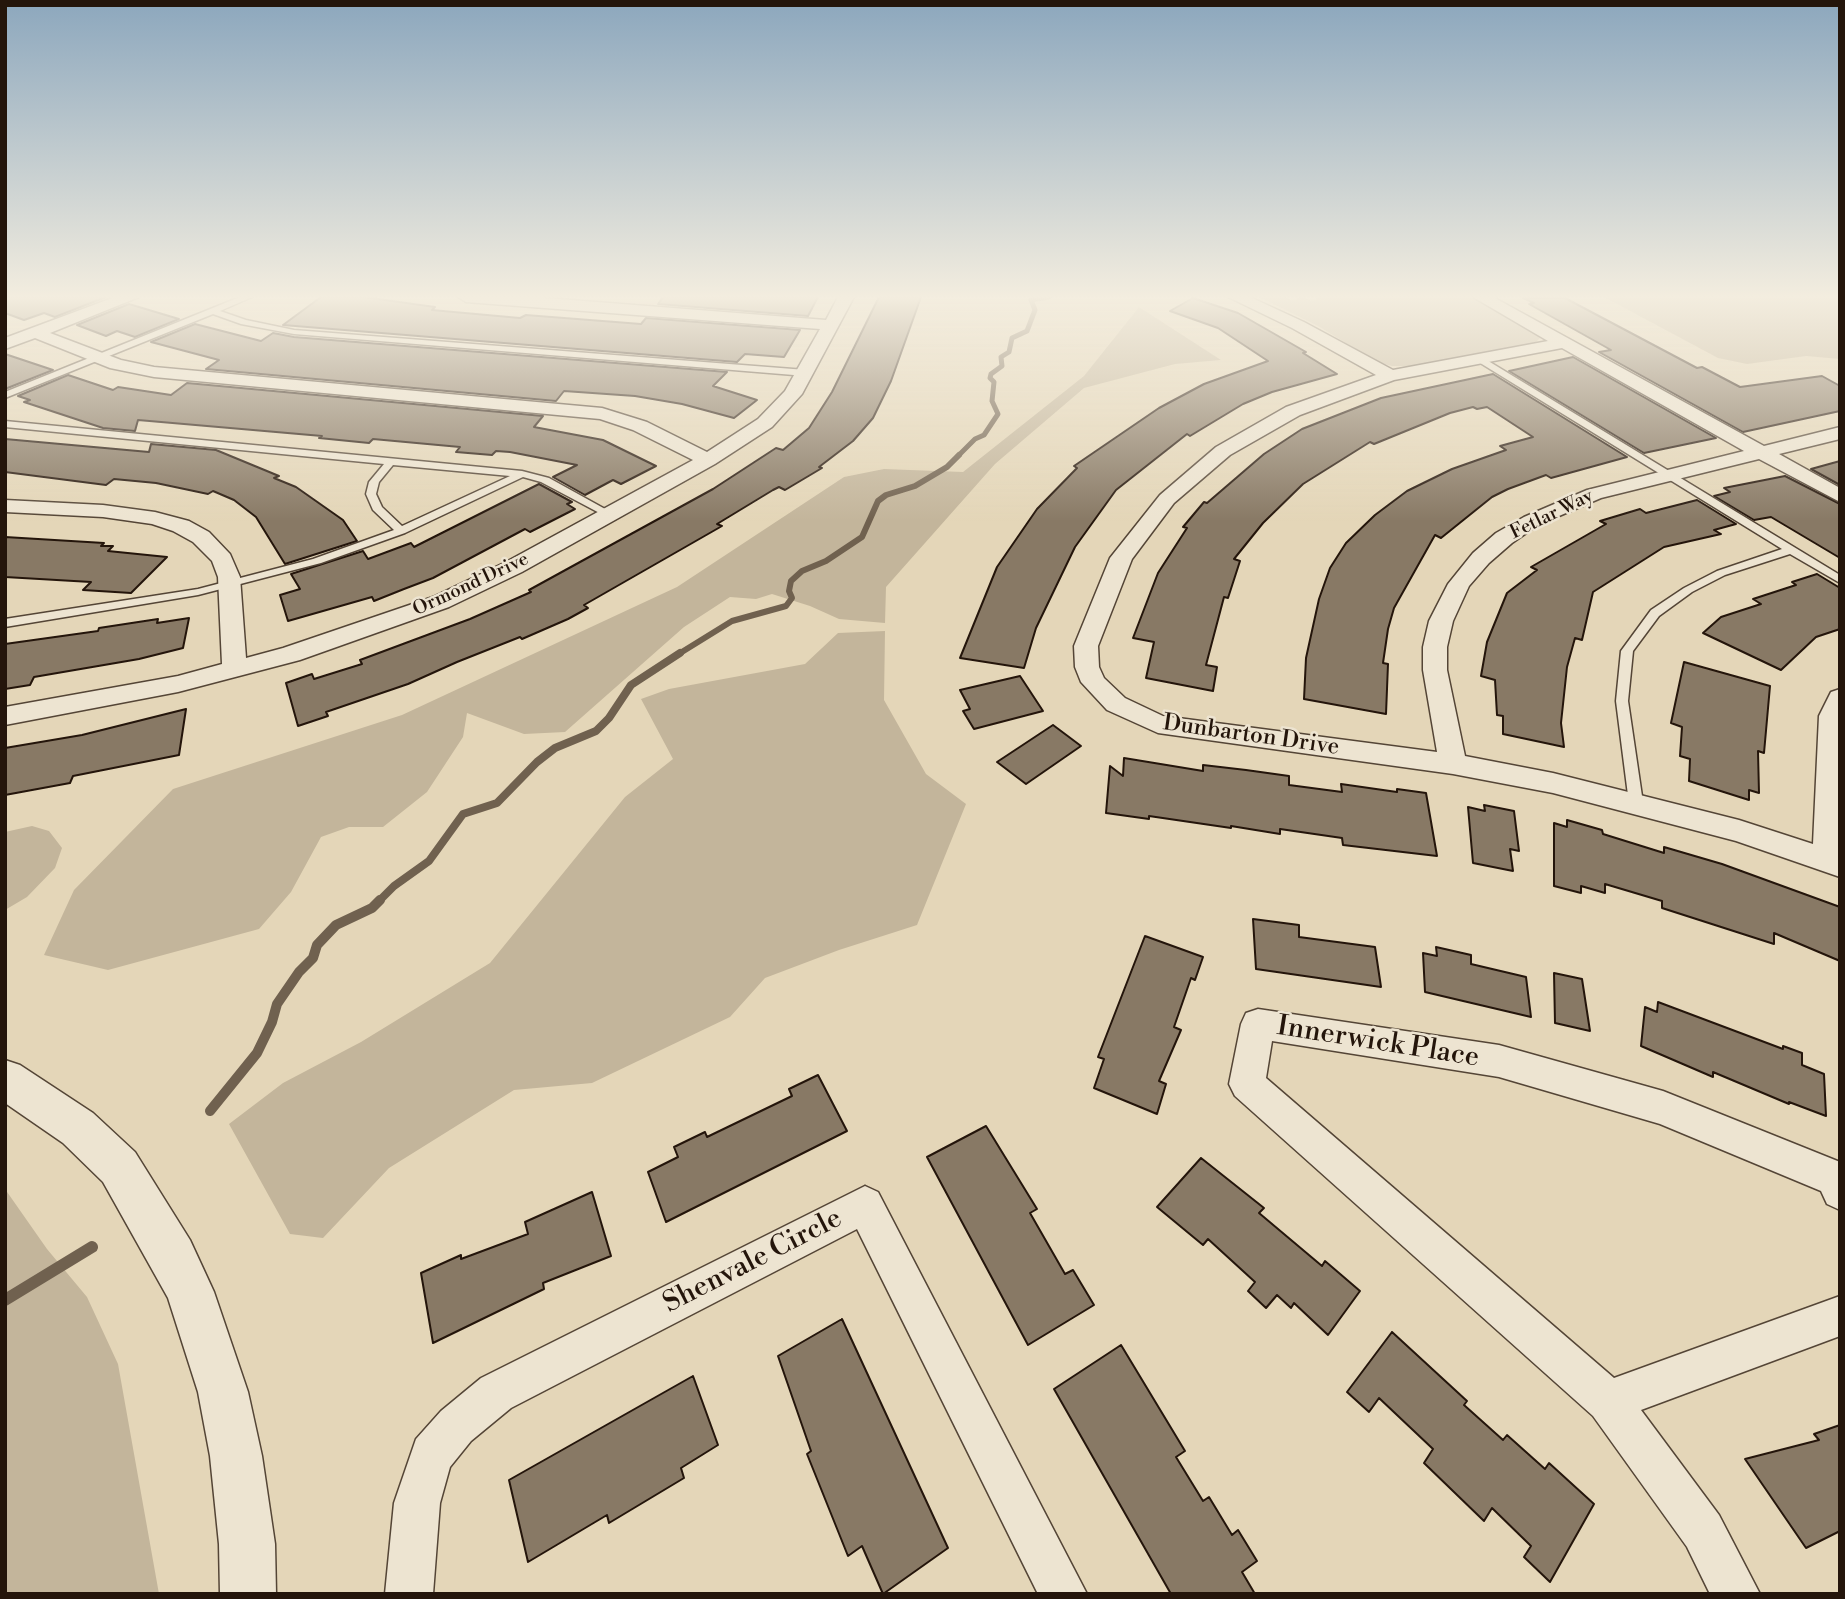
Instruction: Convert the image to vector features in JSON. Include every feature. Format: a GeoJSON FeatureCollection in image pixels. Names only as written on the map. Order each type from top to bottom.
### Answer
{"type":"FeatureCollection","features":[{"type":"Feature","properties":{"kind":"street"},"geometry":{"type":"LineString","coordinates":[[155,372],[602,414],[640,426],[708,460]]}},
{"type":"Feature","properties":{"kind":"street"},"geometry":{"type":"LineString","coordinates":[[1382,372],[1390,376]]}},
{"type":"Feature","properties":{"kind":"street","name":"Dunbarton Drive"},"geometry":{"type":"LineString","coordinates":[[1413,372],[1390,376],[1328,397],[1260,428],[1223,451],[1167,499],[1121,558],[1086,646],[1087,667],[1094,682],[1116,704],[1158,724],[1452,764],[1553,783],[1739,831],[1834,863]]}},
{"type":"Feature","properties":{"kind":"street"},"geometry":{"type":"LineString","coordinates":[[1616,372],[1840,496]]}},
{"type":"Feature","properties":{"kind":"street","name":"Ormond Drive"},"geometry":{"type":"LineString","coordinates":[[5,716],[119,696],[235,670],[350,635],[441,602],[611,515],[708,460],[765,423],[793,394],[806,373]]}},
{"type":"Feature","properties":{"kind":"street","name":"Fetlar Way"},"geometry":{"type":"LineString","coordinates":[[1452,764],[1435,670],[1435,647],[1441,621],[1459,584],[1481,558],[1504,538],[1531,521],[1594,494],[1840,433]]}},
{"type":"Feature","properties":{"kind":"street"},"geometry":{"type":"LineString","coordinates":[[5,506],[130,514],[181,526],[201,537],[222,559],[230,585],[235,670]]}},
{"type":"Feature","properties":{"kind":"street"},"geometry":{"type":"LineString","coordinates":[[1834,863],[1829,741],[1832,716],[1840,698]]}},
{"type":"Feature","properties":{"kind":"street","name":"Innerwick Place"},"geometry":{"type":"LineString","coordinates":[[1736,1594],[1703,1531],[1608,1401],[1247,1084],[1258,1024],[1499,1061],[1663,1108],[1839,1180],[1840,1191]]}},
{"type":"Feature","properties":{"kind":"street"},"geometry":{"type":"LineString","coordinates":[[5,1079],[78,1128],[119,1167],[173,1257],[190,1292],[223,1392],[236,1456],[247,1544],[248,1594]]}},
{"type":"Feature","properties":{"kind":"street","name":"Shenvale Circle"},"geometry":{"type":"LineString","coordinates":[[409,1594],[417,1503],[432,1455],[456,1426],[496,1393],[865,1205],[1063,1594]]}},
{"type":"Feature","properties":{"kind":"street"},"geometry":{"type":"LineString","coordinates":[[1608,1401],[1840,1316]]}},
{"type":"Feature","properties":{"kind":"lane"},"geometry":{"type":"LineString","coordinates":[[5,395],[64,372]]}},
{"type":"Feature","properties":{"kind":"lane"},"geometry":{"type":"LineString","coordinates":[[789,372],[806,373]]}},
{"type":"Feature","properties":{"kind":"lane"},"geometry":{"type":"LineString","coordinates":[[1501,372],[1840,580]]}},
{"type":"Feature","properties":{"kind":"lane"},"geometry":{"type":"LineString","coordinates":[[5,424],[522,474],[545,480],[611,515]]}},
{"type":"Feature","properties":{"kind":"lane"},"geometry":{"type":"LineString","coordinates":[[393,460],[374,482],[371,494],[377,508],[401,531]]}},
{"type":"Feature","properties":{"kind":"lane"},"geometry":{"type":"LineString","coordinates":[[5,623],[230,585],[317,561],[401,531],[522,474]]}},
{"type":"Feature","properties":{"kind":"lane"},"geometry":{"type":"LineString","coordinates":[[1636,803],[1622,701],[1627,651],[1655,612],[1688,590],[1721,573],[1790,550]]}},
{"type":"Feature","properties":{"kind":"shaded area"},"geometry":{"type":"Polygon","coordinates":[[[1087,372],[1146,372],[1084,388],[995,464],[886,587],[885,623],[839,619],[772,594],[756,599],[730,597],[684,627],[565,732],[524,734],[467,713],[463,737],[427,792],[383,827],[349,827],[321,837],[291,892],[259,929],[108,970],[44,955],[74,890],[173,789],[402,715],[677,587],[844,477],[884,469],[963,472],[1087,372]]]}},
{"type":"Feature","properties":{"kind":"shaded area"},"geometry":{"type":"Polygon","coordinates":[[[885,631],[884,700],[926,774],[966,804],[917,925],[765,978],[730,1017],[592,1083],[514,1090],[389,1168],[323,1238],[290,1234],[229,1124],[283,1083],[361,1042],[490,963],[625,797],[673,759],[641,699],[669,689],[805,664],[838,633],[885,631]]]}},
{"type":"Feature","properties":{"kind":"shaded area"},"geometry":{"type":"Polygon","coordinates":[[[32,826],[49,831],[62,848],[55,868],[27,897],[5,910],[5,832],[32,826]]]}},
{"type":"Feature","properties":{"kind":"shaded area"},"geometry":{"type":"Polygon","coordinates":[[[5,1189],[47,1249],[87,1297],[118,1364],[159,1594],[5,1594],[5,1189]]]}},
{"type":"Feature","properties":{"kind":"building"},"geometry":{"type":"Polygon","coordinates":[[[5,372],[49,372],[5,389],[5,372]]]}},
{"type":"Feature","properties":{"kind":"building"},"geometry":{"type":"Polygon","coordinates":[[[235,372],[722,372],[727,372],[713,386],[757,400],[734,418],[682,404],[635,396],[564,391],[556,401],[235,372]]]}},
{"type":"Feature","properties":{"kind":"building"},"geometry":{"type":"Polygon","coordinates":[[[842,372],[894,372],[873,418],[853,441],[819,467],[822,468],[785,490],[779,487],[773,490],[717,524],[722,526],[584,605],[588,608],[522,639],[520,637],[408,684],[326,712],[328,716],[298,726],[286,683],[312,674],[314,679],[362,664],[360,660],[470,619],[531,592],[529,590],[713,489],[776,448],[783,450],[809,428],[842,372]]]}},
{"type":"Feature","properties":{"kind":"building"},"geometry":{"type":"Polygon","coordinates":[[[1238,372],[1333,372],[1337,374],[1272,392],[1243,404],[1190,436],[1187,434],[1116,490],[1075,547],[1036,628],[1024,668],[960,658],[997,567],[1037,509],[1077,468],[1074,466],[1159,408],[1204,384],[1238,372]]]}},
{"type":"Feature","properties":{"kind":"building"},"geometry":{"type":"Polygon","coordinates":[[[1510,372],[1599,372],[1716,438],[1644,453],[1510,372]]]}},
{"type":"Feature","properties":{"kind":"building"},"geometry":{"type":"Polygon","coordinates":[[[1634,372],[1711,372],[1740,387],[1822,376],[1840,386],[1840,411],[1743,432],[1634,372]]]}},
{"type":"Feature","properties":{"kind":"building"},"geometry":{"type":"Polygon","coordinates":[[[1493,374],[1627,457],[1551,478],[1546,475],[1508,489],[1492,497],[1441,538],[1435,535],[1394,608],[1388,629],[1383,663],[1388,664],[1386,714],[1304,699],[1306,658],[1319,599],[1330,568],[1346,543],[1375,515],[1407,491],[1452,469],[1506,450],[1500,446],[1533,437],[1487,407],[1473,407],[1450,413],[1374,444],[1370,442],[1303,484],[1263,523],[1234,559],[1240,561],[1228,598],[1224,597],[1206,665],[1217,667],[1213,691],[1146,678],[1154,642],[1133,638],[1158,573],[1187,528],[1183,527],[1204,502],[1207,503],[1264,454],[1302,429],[1381,398],[1493,374]]]}},
{"type":"Feature","properties":{"kind":"building"},"geometry":{"type":"Polygon","coordinates":[[[68,375],[113,390],[118,387],[171,395],[187,383],[543,416],[534,427],[603,440],[656,466],[621,484],[613,480],[585,495],[553,477],[577,465],[510,452],[496,451],[492,455],[456,452],[460,447],[373,439],[369,443],[319,438],[322,436],[138,420],[135,431],[103,428],[24,402],[30,400],[18,396],[68,375]]]}},
{"type":"Feature","properties":{"kind":"building"},"geometry":{"type":"Polygon","coordinates":[[[5,439],[149,452],[151,444],[216,450],[279,476],[274,478],[296,487],[343,520],[357,541],[285,564],[256,517],[234,500],[213,491],[208,494],[156,483],[114,479],[106,485],[5,472],[5,439]]]}},
{"type":"Feature","properties":{"kind":"building"},"geometry":{"type":"Polygon","coordinates":[[[1840,461],[1840,485],[1811,469],[1840,461]]]}},
{"type":"Feature","properties":{"kind":"building"},"geometry":{"type":"Polygon","coordinates":[[[1785,476],[1840,504],[1840,558],[1771,517],[1754,520],[1714,496],[1730,492],[1724,488],[1785,476]]]}},
{"type":"Feature","properties":{"kind":"building"},"geometry":{"type":"Polygon","coordinates":[[[539,484],[572,502],[567,504],[575,509],[530,532],[525,529],[433,578],[374,601],[372,597],[288,621],[280,595],[300,589],[291,574],[363,551],[368,559],[411,543],[414,547],[539,484]]]}},
{"type":"Feature","properties":{"kind":"building"},"geometry":{"type":"Polygon","coordinates":[[[1697,500],[1736,524],[1714,530],[1721,534],[1664,547],[1593,592],[1582,640],[1575,638],[1567,667],[1561,723],[1564,747],[1503,734],[1503,716],[1497,715],[1495,680],[1481,676],[1487,642],[1507,593],[1537,570],[1531,567],[1606,524],[1600,521],[1640,509],[1646,513],[1697,500]]]}},
{"type":"Feature","properties":{"kind":"building"},"geometry":{"type":"Polygon","coordinates":[[[5,537],[104,543],[101,546],[113,546],[108,551],[167,557],[131,593],[83,590],[91,582],[5,577],[5,537]]]}},
{"type":"Feature","properties":{"kind":"building"},"geometry":{"type":"Polygon","coordinates":[[[1817,574],[1840,588],[1840,629],[1816,637],[1781,670],[1703,633],[1721,617],[1761,604],[1753,599],[1796,585],[1792,582],[1817,574]]]}},
{"type":"Feature","properties":{"kind":"building"},"geometry":{"type":"Polygon","coordinates":[[[189,618],[183,648],[139,659],[34,677],[30,685],[5,689],[5,644],[98,631],[99,628],[158,619],[157,623],[189,618]]]}},
{"type":"Feature","properties":{"kind":"building"},"geometry":{"type":"Polygon","coordinates":[[[1684,662],[1770,686],[1764,753],[1758,751],[1759,793],[1749,790],[1749,800],[1689,781],[1690,759],[1680,756],[1682,727],[1671,723],[1684,662]]]}},
{"type":"Feature","properties":{"kind":"building"},"geometry":{"type":"Polygon","coordinates":[[[1020,676],[1043,711],[974,729],[963,711],[970,709],[960,690],[1020,676]]]}},
{"type":"Feature","properties":{"kind":"building"},"geometry":{"type":"Polygon","coordinates":[[[186,709],[179,755],[73,776],[70,783],[5,795],[5,748],[82,735],[186,709]]]}},
{"type":"Feature","properties":{"kind":"building"},"geometry":{"type":"Polygon","coordinates":[[[1053,725],[1081,746],[1026,784],[997,762],[1053,725]]]}},
{"type":"Feature","properties":{"kind":"building"},"geometry":{"type":"Polygon","coordinates":[[[1124,758],[1203,771],[1203,765],[1289,776],[1289,785],[1342,792],[1341,784],[1426,793],[1437,856],[1343,845],[1342,838],[1280,829],[1280,834],[1149,816],[1149,819],[1106,813],[1110,766],[1123,776],[1124,758]]]}},
{"type":"Feature","properties":{"kind":"building"},"geometry":{"type":"Polygon","coordinates":[[[1484,805],[1514,811],[1519,851],[1510,849],[1513,871],[1473,863],[1468,807],[1485,811],[1484,805]]]}},
{"type":"Feature","properties":{"kind":"building"},"geometry":{"type":"Polygon","coordinates":[[[1567,820],[1664,853],[1664,847],[1722,864],[1840,907],[1840,961],[1774,933],[1774,944],[1662,908],[1662,901],[1605,884],[1605,893],[1581,886],[1581,893],[1554,886],[1554,823],[1567,827],[1567,820]]]}},
{"type":"Feature","properties":{"kind":"building"},"geometry":{"type":"Polygon","coordinates":[[[1253,919],[1299,925],[1299,937],[1375,947],[1381,987],[1256,969],[1253,919]]]}},
{"type":"Feature","properties":{"kind":"building"},"geometry":{"type":"Polygon","coordinates":[[[1145,936],[1203,957],[1195,980],[1191,978],[1174,1027],[1181,1030],[1159,1081],[1166,1084],[1157,1114],[1094,1088],[1104,1059],[1098,1057],[1145,936]]]}},
{"type":"Feature","properties":{"kind":"building"},"geometry":{"type":"Polygon","coordinates":[[[1436,947],[1471,955],[1471,964],[1526,977],[1531,1017],[1425,992],[1423,953],[1437,956],[1436,947]]]}},
{"type":"Feature","properties":{"kind":"building"},"geometry":{"type":"Polygon","coordinates":[[[1554,973],[1582,979],[1590,1031],[1555,1023],[1554,973]]]}},
{"type":"Feature","properties":{"kind":"building"},"geometry":{"type":"Polygon","coordinates":[[[1658,1002],[1783,1049],[1783,1046],[1802,1053],[1802,1065],[1824,1074],[1826,1116],[1789,1104],[1713,1072],[1713,1077],[1641,1046],[1645,1007],[1657,1012],[1658,1002]]]}},
{"type":"Feature","properties":{"kind":"building"},"geometry":{"type":"Polygon","coordinates":[[[818,1075],[847,1131],[666,1222],[648,1172],[678,1157],[674,1147],[705,1132],[707,1137],[792,1096],[789,1089],[818,1075]]]}},
{"type":"Feature","properties":{"kind":"building"},"geometry":{"type":"Polygon","coordinates":[[[986,1126],[1037,1209],[1030,1213],[1065,1274],[1073,1270],[1094,1305],[1028,1345],[927,1157],[986,1126]]]}},
{"type":"Feature","properties":{"kind":"building"},"geometry":{"type":"Polygon","coordinates":[[[1201,1158],[1264,1208],[1259,1213],[1322,1266],[1325,1261],[1360,1291],[1328,1335],[1294,1303],[1291,1308],[1277,1295],[1266,1308],[1248,1291],[1255,1282],[1208,1239],[1203,1245],[1157,1207],[1201,1158]]]}},
{"type":"Feature","properties":{"kind":"building"},"geometry":{"type":"Polygon","coordinates":[[[592,1192],[611,1256],[543,1283],[544,1289],[433,1343],[421,1273],[461,1255],[461,1259],[528,1234],[525,1222],[592,1192]]]}},
{"type":"Feature","properties":{"kind":"building"},"geometry":{"type":"Polygon","coordinates":[[[842,1319],[948,1548],[883,1594],[862,1546],[848,1556],[807,1454],[811,1451],[778,1356],[842,1319]]]}},
{"type":"Feature","properties":{"kind":"building"},"geometry":{"type":"Polygon","coordinates":[[[1392,1332],[1467,1401],[1464,1405],[1503,1440],[1507,1435],[1545,1469],[1549,1463],[1594,1504],[1550,1582],[1524,1557],[1531,1546],[1492,1508],[1484,1521],[1424,1463],[1433,1449],[1379,1398],[1369,1412],[1347,1392],[1392,1332]]]}},
{"type":"Feature","properties":{"kind":"building"},"geometry":{"type":"Polygon","coordinates":[[[1121,1345],[1185,1451],[1176,1457],[1203,1501],[1209,1497],[1232,1535],[1238,1530],[1257,1561],[1242,1572],[1255,1594],[1171,1594],[1054,1389],[1121,1345]]]}},
{"type":"Feature","properties":{"kind":"building"},"geometry":{"type":"Polygon","coordinates":[[[693,1376],[718,1445],[681,1468],[684,1478],[609,1523],[607,1515],[528,1562],[509,1480],[693,1376]]]}},
{"type":"Feature","properties":{"kind":"building"},"geometry":{"type":"Polygon","coordinates":[[[1840,1425],[1840,1531],[1806,1548],[1745,1459],[1819,1440],[1814,1434],[1840,1425]]]}},
{"type":"Feature","properties":{"kind":"waterway"},"geometry":{"type":"LineString","coordinates":[[677,655],[732,621],[786,606],[792,598],[789,591],[791,581],[802,571],[826,561],[862,537],[878,501],[886,495],[915,486],[947,467],[975,439],[984,435],[998,414],[992,401],[994,382],[990,378],[994,372]]}},
{"type":"Feature","properties":{"kind":"waterway"},"geometry":{"type":"LineString","coordinates":[[210,1111],[257,1053],[272,1022],[277,1004],[299,972],[313,958],[317,945],[336,925],[372,908],[394,886],[429,861],[463,814],[497,803],[537,762],[555,748],[596,731],[609,718],[631,685],[680,653]]}},
{"type":"Feature","properties":{"kind":"waterway"},"geometry":{"type":"LineString","coordinates":[[5,1300],[92,1247]]}}]}
